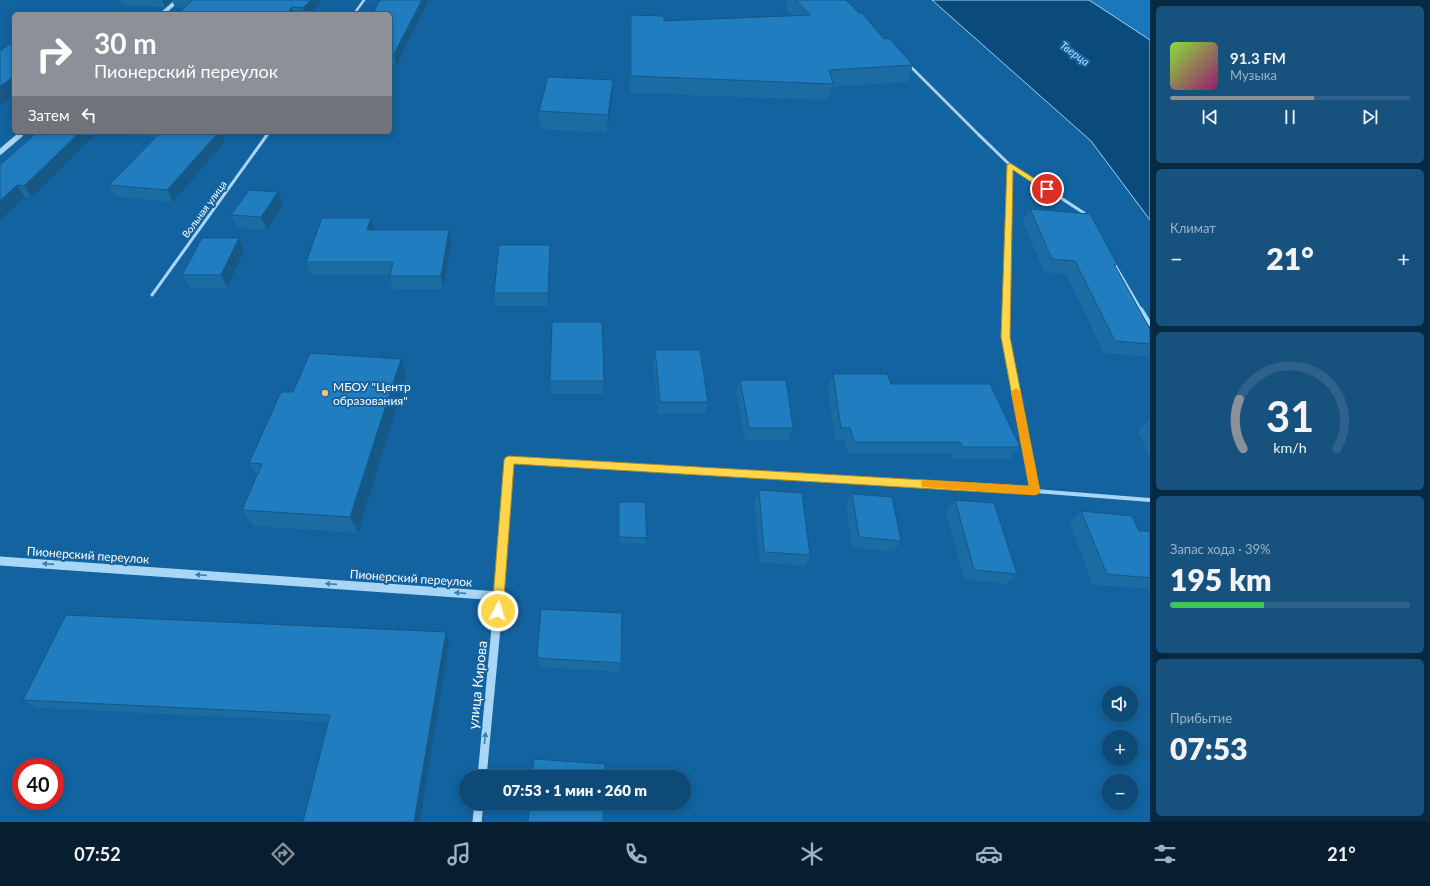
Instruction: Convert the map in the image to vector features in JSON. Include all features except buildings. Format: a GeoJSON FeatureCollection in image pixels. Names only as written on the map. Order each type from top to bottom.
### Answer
{"type":"FeatureCollection","features":[{"type":"Feature","properties":{"kind":"street"},"geometry":{"type":"LineString","coordinates":[[164,12],[178,0]]}},
{"type":"Feature","properties":{"kind":"street"},"geometry":{"type":"LineString","coordinates":[[355,12],[364,0]]}},
{"type":"Feature","properties":{"kind":"street"},"geometry":{"type":"LineString","coordinates":[[904,60],[1010,165],[1084,213],[1088,220]]}},
{"type":"Feature","properties":{"kind":"street"},"geometry":{"type":"LineString","coordinates":[[0,152],[21,134]]}},
{"type":"Feature","properties":{"kind":"street","name":"Вольная улица"},"geometry":{"type":"LineString","coordinates":[[152,295],[269,134]]}},
{"type":"Feature","properties":{"kind":"street"},"geometry":{"type":"LineString","coordinates":[[1010,165],[1005,337],[1035,491]]}},
{"type":"Feature","properties":{"kind":"street"},"geometry":{"type":"LineString","coordinates":[[1111,259],[1150,324]]}},
{"type":"Feature","properties":{"kind":"street"},"geometry":{"type":"LineString","coordinates":[[499,596],[509,460],[1035,491],[1150,500]]}},
{"type":"Feature","properties":{"kind":"street","name":"Пионерский переулок"},"geometry":{"type":"LineString","coordinates":[[0,561],[499,596]]}},
{"type":"Feature","properties":{"kind":"street","name":"улица Кирова"},"geometry":{"type":"LineString","coordinates":[[483,770],[499,596]]}},
{"type":"Feature","properties":{"kind":"street"},"geometry":{"type":"LineString","coordinates":[[477,822],[478,810]]}},
{"type":"Feature","properties":{"kind":"shaded area"},"geometry":{"type":"Polygon","coordinates":[[[1089,0],[1150,0],[1150,40],[1089,0]]]}},
{"type":"Feature","properties":{"kind":"water","name":"Тверца"},"geometry":{"type":"Polygon","coordinates":[[[932,0],[1089,0],[1150,40],[1150,220],[1091,141],[932,0]]]}},
{"type":"Feature","properties":{"kind":"slow traffic"},"geometry":{"type":"LineString","coordinates":[[926,484],[1035,491],[1016,392]]}},
{"type":"Feature","properties":{"kind":"place","name":"МБОУ \"Центр образования\""},"geometry":{"type":"Point","coordinates":[325,393]}},
{"type":"Feature","properties":{"kind":"route"},"geometry":{"type":"LineString","coordinates":[[498,611],[509,460],[1035,491],[1005,337],[1010,165],[1047,189]]}}]}
